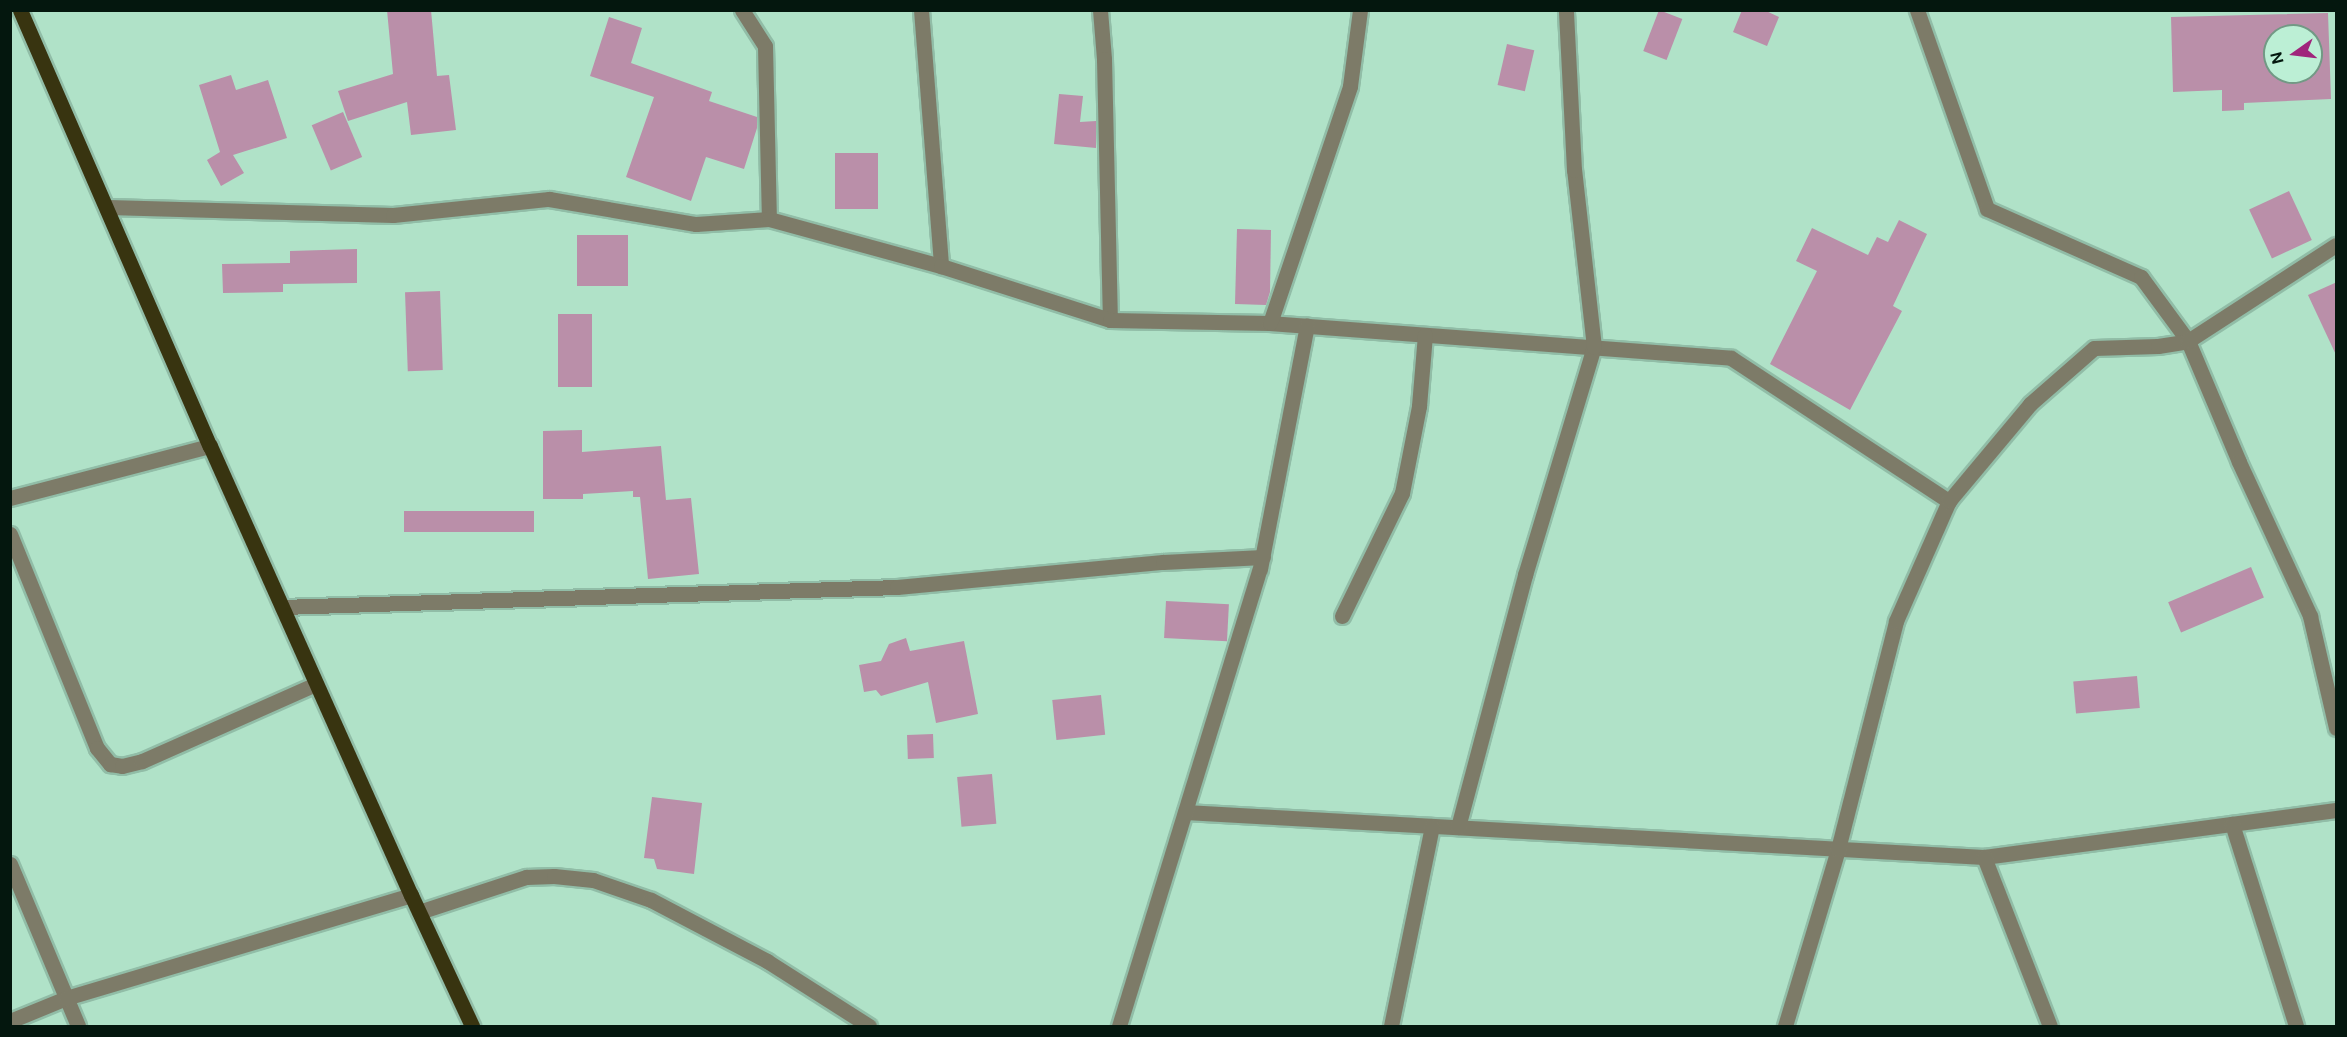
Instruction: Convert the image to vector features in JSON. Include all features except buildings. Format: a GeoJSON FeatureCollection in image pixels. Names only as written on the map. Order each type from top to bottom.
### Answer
{"type":"FeatureCollection","features":[{"type":"Feature","properties":{"kind":"main road"},"geometry":{"type":"LineString","coordinates":[[20,10],[108,207],[210,446],[411,896],[472,1026]]}},
{"type":"Feature","properties":{"kind":"street"},"geometry":{"type":"LineString","coordinates":[[742,10],[765,46],[769,219]]}},
{"type":"Feature","properties":{"kind":"street"},"geometry":{"type":"LineString","coordinates":[[921,10],[941,266]]}},
{"type":"Feature","properties":{"kind":"street"},"geometry":{"type":"LineString","coordinates":[[1101,10],[1110,320]]}},
{"type":"Feature","properties":{"kind":"street"},"geometry":{"type":"LineString","coordinates":[[1270,323],[1350,86],[1360,10]]}},
{"type":"Feature","properties":{"kind":"street"},"geometry":{"type":"LineString","coordinates":[[1458,827],[1525,575],[1594,347],[1574,170],[1566,10]]}},
{"type":"Feature","properties":{"kind":"street"},"geometry":{"type":"LineString","coordinates":[[1917,10],[1987,209],[2141,277],[2188,340],[2239,462],[2310,616],[2337,728]]}},
{"type":"Feature","properties":{"kind":"street"},"geometry":{"type":"LineString","coordinates":[[108,207],[393,215],[549,199],[696,224],[769,219],[941,266],[1110,320],[1270,323],[1731,358],[1949,501]]}},
{"type":"Feature","properties":{"kind":"street"},"geometry":{"type":"LineString","coordinates":[[1785,1026],[1838,849],[1896,621],[1949,501],[2030,404],[2094,348],[2158,346],[2188,340],[2337,245]]}},
{"type":"Feature","properties":{"kind":"street"},"geometry":{"type":"LineString","coordinates":[[1119,1026],[1263,557],[1307,326]]}},
{"type":"Feature","properties":{"kind":"street"},"geometry":{"type":"LineString","coordinates":[[1341,616],[1402,493],[1419,406],[1425,335]]}},
{"type":"Feature","properties":{"kind":"street"},"geometry":{"type":"LineString","coordinates":[[10,498],[210,446]]}},
{"type":"Feature","properties":{"kind":"street"},"geometry":{"type":"LineString","coordinates":[[10,534],[97,748],[110,764],[122,766],[142,761],[316,684]]}},
{"type":"Feature","properties":{"kind":"street"},"geometry":{"type":"LineString","coordinates":[[282,607],[897,587],[1163,562],[1263,557]]}},
{"type":"Feature","properties":{"kind":"street"},"geometry":{"type":"LineString","coordinates":[[1185,812],[1984,857],[2337,810]]}},
{"type":"Feature","properties":{"kind":"street"},"geometry":{"type":"LineString","coordinates":[[2232,824],[2296,1026]]}},
{"type":"Feature","properties":{"kind":"street"},"geometry":{"type":"LineString","coordinates":[[1391,1026],[1432,826]]}},
{"type":"Feature","properties":{"kind":"street"},"geometry":{"type":"LineString","coordinates":[[1984,857],[2050,1026]]}},
{"type":"Feature","properties":{"kind":"street"},"geometry":{"type":"LineString","coordinates":[[10,864],[78,1026]]}},
{"type":"Feature","properties":{"kind":"street"},"geometry":{"type":"LineString","coordinates":[[419,912],[526,878],[554,876],[593,880],[651,900],[767,961],[869,1026]]}},
{"type":"Feature","properties":{"kind":"street"},"geometry":{"type":"LineString","coordinates":[[10,1021],[66,998],[411,896]]}}]}
